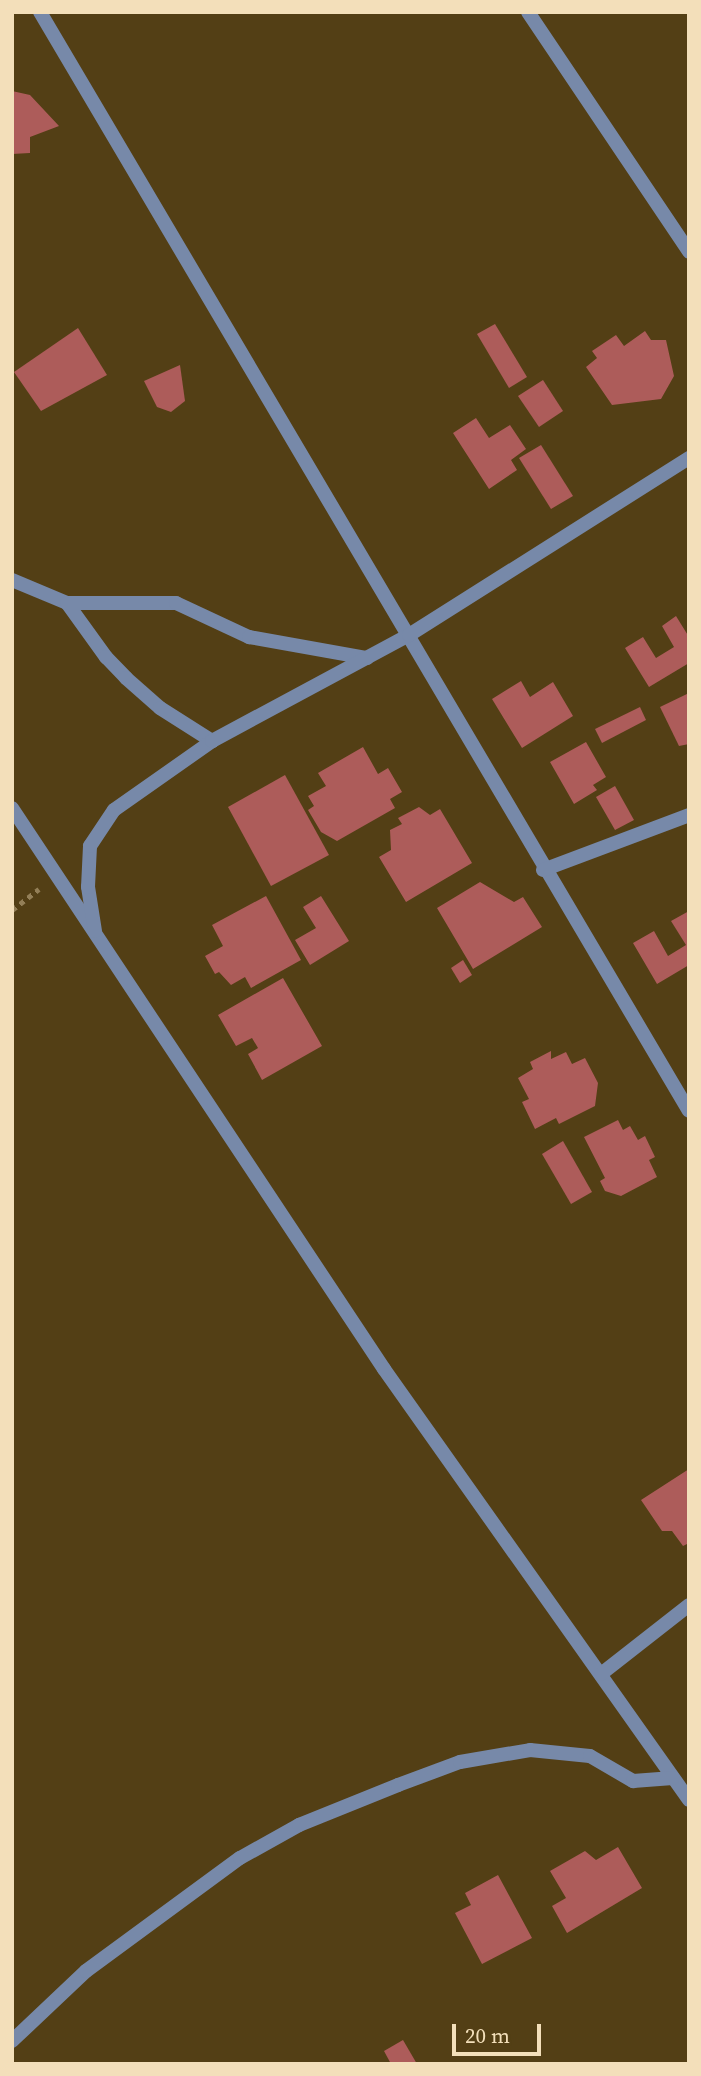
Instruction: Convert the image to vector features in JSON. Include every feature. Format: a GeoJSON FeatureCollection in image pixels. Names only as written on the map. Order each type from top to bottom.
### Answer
{"type":"FeatureCollection","features":[{"type":"Feature","properties":{"kind":"street"},"geometry":{"type":"LineString","coordinates":[[40,12],[409,635],[543,870],[689,1111]]}},
{"type":"Feature","properties":{"kind":"street"},"geometry":{"type":"LineString","coordinates":[[528,12],[689,252]]}},
{"type":"Feature","properties":{"kind":"street"},"geometry":{"type":"LineString","coordinates":[[96,937],[89,863],[90,846],[101,825],[114,810],[212,741],[409,635],[689,458]]}},
{"type":"Feature","properties":{"kind":"street"},"geometry":{"type":"LineString","coordinates":[[12,580],[31,584],[68,603],[176,603],[249,637],[367,658]]}},
{"type":"Feature","properties":{"kind":"street"},"geometry":{"type":"LineString","coordinates":[[68,603],[106,657],[126,678],[160,708],[212,741]]}},
{"type":"Feature","properties":{"kind":"street"},"geometry":{"type":"LineString","coordinates":[[12,808],[376,1358],[689,1800]]}},
{"type":"Feature","properties":{"kind":"street"},"geometry":{"type":"LineString","coordinates":[[543,870],[689,815]]}},
{"type":"Feature","properties":{"kind":"street"},"geometry":{"type":"LineString","coordinates":[[601,1674],[689,1605]]}},
{"type":"Feature","properties":{"kind":"street"},"geometry":{"type":"LineString","coordinates":[[12,2041],[86,1971],[240,1858],[299,1825],[398,1785],[460,1762],[530,1750],[590,1756],[633,1781],[673,1778]]}},
{"type":"Feature","properties":{"kind":"path"},"geometry":{"type":"LineString","coordinates":[[12,910],[56,876]]}},
{"type":"Feature","properties":{"kind":"building"},"geometry":{"type":"Polygon","coordinates":[[[12,91],[30,95],[59,126],[30,137],[30,153],[12,154],[12,91]]]}},
{"type":"Feature","properties":{"kind":"building"},"geometry":{"type":"Polygon","coordinates":[[[495,324],[527,377],[509,388],[477,334],[495,324]]]}},
{"type":"Feature","properties":{"kind":"building"},"geometry":{"type":"Polygon","coordinates":[[[78,328],[107,375],[41,411],[14,372],[78,328]]]}},
{"type":"Feature","properties":{"kind":"building"},"geometry":{"type":"Polygon","coordinates":[[[645,331],[651,340],[666,340],[674,376],[661,399],[612,405],[586,367],[597,358],[592,351],[616,335],[624,346],[645,331]]]}},
{"type":"Feature","properties":{"kind":"building"},"geometry":{"type":"Polygon","coordinates":[[[180,365],[185,401],[171,412],[157,407],[144,381],[180,365]]]}},
{"type":"Feature","properties":{"kind":"building"},"geometry":{"type":"Polygon","coordinates":[[[543,380],[563,411],[539,427],[518,396],[543,380]]]}},
{"type":"Feature","properties":{"kind":"building"},"geometry":{"type":"Polygon","coordinates":[[[476,418],[489,438],[510,425],[526,449],[511,460],[517,470],[489,489],[453,433],[476,418]]]}},
{"type":"Feature","properties":{"kind":"building"},"geometry":{"type":"Polygon","coordinates":[[[541,445],[573,496],[551,509],[519,458],[541,445]]]}},
{"type":"Feature","properties":{"kind":"building"},"geometry":{"type":"Polygon","coordinates":[[[676,616],[689,637],[689,663],[649,687],[625,648],[643,637],[656,658],[674,647],[662,626],[676,616]]]}},
{"type":"Feature","properties":{"kind":"building"},"geometry":{"type":"Polygon","coordinates":[[[521,681],[530,697],[553,682],[573,716],[522,748],[492,699],[521,681]]]}},
{"type":"Feature","properties":{"kind":"building"},"geometry":{"type":"Polygon","coordinates":[[[689,693],[689,744],[679,746],[660,707],[689,693]]]}},
{"type":"Feature","properties":{"kind":"building"},"geometry":{"type":"Polygon","coordinates":[[[640,707],[646,720],[602,743],[595,729],[640,707]]]}},
{"type":"Feature","properties":{"kind":"building"},"geometry":{"type":"Polygon","coordinates":[[[586,742],[606,777],[593,785],[597,790],[574,804],[550,762],[586,742]]]}},
{"type":"Feature","properties":{"kind":"building"},"geometry":{"type":"Polygon","coordinates":[[[363,747],[378,774],[388,768],[402,792],[390,799],[395,808],[337,841],[321,832],[308,810],[314,806],[308,796],[326,786],[318,773],[363,747]]]}},
{"type":"Feature","properties":{"kind":"building"},"geometry":{"type":"Polygon","coordinates":[[[285,775],[329,855],[271,886],[228,807],[285,775]]]}},
{"type":"Feature","properties":{"kind":"building"},"geometry":{"type":"Polygon","coordinates":[[[615,786],[634,820],[615,830],[596,797],[615,786]]]}},
{"type":"Feature","properties":{"kind":"building"},"geometry":{"type":"Polygon","coordinates":[[[419,807],[430,815],[440,809],[472,863],[406,902],[379,857],[391,850],[390,830],[402,824],[398,818],[419,807]]]}},
{"type":"Feature","properties":{"kind":"building"},"geometry":{"type":"Polygon","coordinates":[[[480,882],[514,902],[523,897],[542,927],[473,969],[437,908],[480,882]]]}},
{"type":"Feature","properties":{"kind":"building"},"geometry":{"type":"Polygon","coordinates":[[[266,896],[301,960],[251,988],[245,977],[231,985],[219,972],[215,974],[205,956],[223,946],[212,925],[266,896]]]}},
{"type":"Feature","properties":{"kind":"building"},"geometry":{"type":"Polygon","coordinates":[[[321,896],[349,941],[310,965],[295,940],[316,928],[303,907],[321,896]]]}},
{"type":"Feature","properties":{"kind":"building"},"geometry":{"type":"Polygon","coordinates":[[[689,911],[689,965],[657,984],[633,943],[654,931],[668,956],[686,945],[671,921],[689,911]]]}},
{"type":"Feature","properties":{"kind":"building"},"geometry":{"type":"Polygon","coordinates":[[[463,960],[472,975],[460,983],[451,968],[463,960]]]}},
{"type":"Feature","properties":{"kind":"building"},"geometry":{"type":"Polygon","coordinates":[[[283,978],[322,1046],[262,1080],[248,1054],[258,1048],[252,1038],[236,1046],[218,1015],[283,978]]]}},
{"type":"Feature","properties":{"kind":"building"},"geometry":{"type":"Polygon","coordinates":[[[551,1051],[551,1059],[566,1052],[572,1064],[585,1058],[598,1083],[595,1106],[559,1124],[556,1118],[535,1129],[522,1102],[529,1099],[518,1078],[533,1069],[530,1062],[551,1051]]]}},
{"type":"Feature","properties":{"kind":"building"},"geometry":{"type":"Polygon","coordinates":[[[618,1120],[623,1130],[630,1126],[638,1140],[645,1136],[655,1157],[649,1160],[657,1177],[621,1196],[605,1191],[600,1181],[605,1178],[584,1137],[618,1120]]]}},
{"type":"Feature","properties":{"kind":"building"},"geometry":{"type":"Polygon","coordinates":[[[563,1141],[592,1192],[571,1204],[542,1154],[563,1141]]]}},
{"type":"Feature","properties":{"kind":"building"},"geometry":{"type":"Polygon","coordinates":[[[689,1469],[689,1543],[683,1546],[672,1531],[662,1531],[641,1500],[689,1469]]]}},
{"type":"Feature","properties":{"kind":"building"},"geometry":{"type":"Polygon","coordinates":[[[618,1847],[642,1888],[567,1933],[552,1906],[566,1898],[550,1871],[585,1851],[596,1860],[618,1847]]]}},
{"type":"Feature","properties":{"kind":"building"},"geometry":{"type":"Polygon","coordinates":[[[498,1875],[532,1938],[482,1964],[455,1913],[471,1905],[465,1893],[498,1875]]]}},
{"type":"Feature","properties":{"kind":"building"},"geometry":{"type":"Polygon","coordinates":[[[403,2040],[417,2064],[391,2064],[384,2051],[403,2040]]]}}]}
